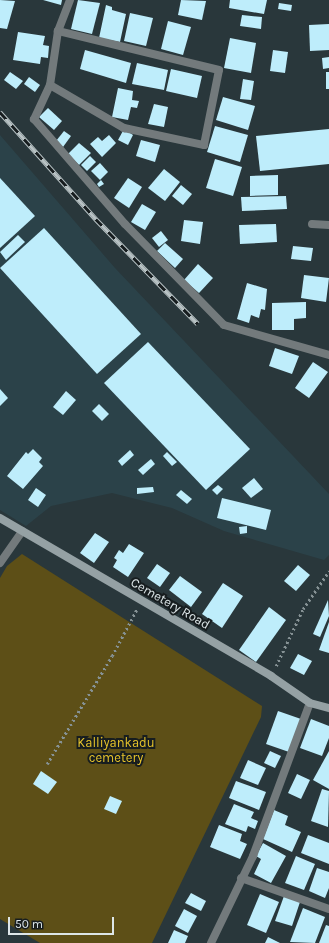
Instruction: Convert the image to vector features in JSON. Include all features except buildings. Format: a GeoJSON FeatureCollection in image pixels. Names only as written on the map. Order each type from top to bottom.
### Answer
{"type":"FeatureCollection","features":[{"type":"Feature","properties":{"kind":"main road","name":"Cemetery Road"},"geometry":{"type":"LineString","coordinates":[[0,518],[271,676],[310,703],[329,708]]}},
{"type":"Feature","properties":{"kind":"street"},"geometry":{"type":"LineString","coordinates":[[70,0],[58,31],[50,85],[34,118],[125,224],[224,325],[329,355]]}},
{"type":"Feature","properties":{"kind":"street"},"geometry":{"type":"LineString","coordinates":[[50,85],[124,128],[204,145],[219,70],[58,31]]}},
{"type":"Feature","properties":{"kind":"street"},"geometry":{"type":"LineString","coordinates":[[312,224],[329,225]]}},
{"type":"Feature","properties":{"kind":"street"},"geometry":{"type":"LineString","coordinates":[[0,563],[22,531]]}},
{"type":"Feature","properties":{"kind":"street"},"geometry":{"type":"LineString","coordinates":[[211,943],[241,878],[253,856],[310,703]]}},
{"type":"Feature","properties":{"kind":"street"},"geometry":{"type":"LineString","coordinates":[[241,878],[329,909]]}},
{"type":"Feature","properties":{"kind":"path"},"geometry":{"type":"LineString","coordinates":[[271,676],[303,609],[329,571]]}},
{"type":"Feature","properties":{"kind":"path"},"geometry":{"type":"LineString","coordinates":[[47,764],[112,656],[141,601]]}},
{"type":"Feature","properties":{"kind":"shaded area"},"geometry":{"type":"Polygon","coordinates":[[[0,135],[115,268],[329,494],[329,555],[324,560],[224,531],[172,508],[112,493],[51,506],[26,526],[0,510],[0,135]]]}},
{"type":"Feature","properties":{"kind":"green space","name":"Kalliyankadu cemetery"},"geometry":{"type":"Polygon","coordinates":[[[22,554],[262,706],[261,717],[152,943],[40,943],[0,919],[0,578],[7,566],[22,554]]]}},
{"type":"Feature","properties":{"kind":"railway"},"geometry":{"type":"LineString","coordinates":[[0,112],[96,219],[198,324]]}}]}
